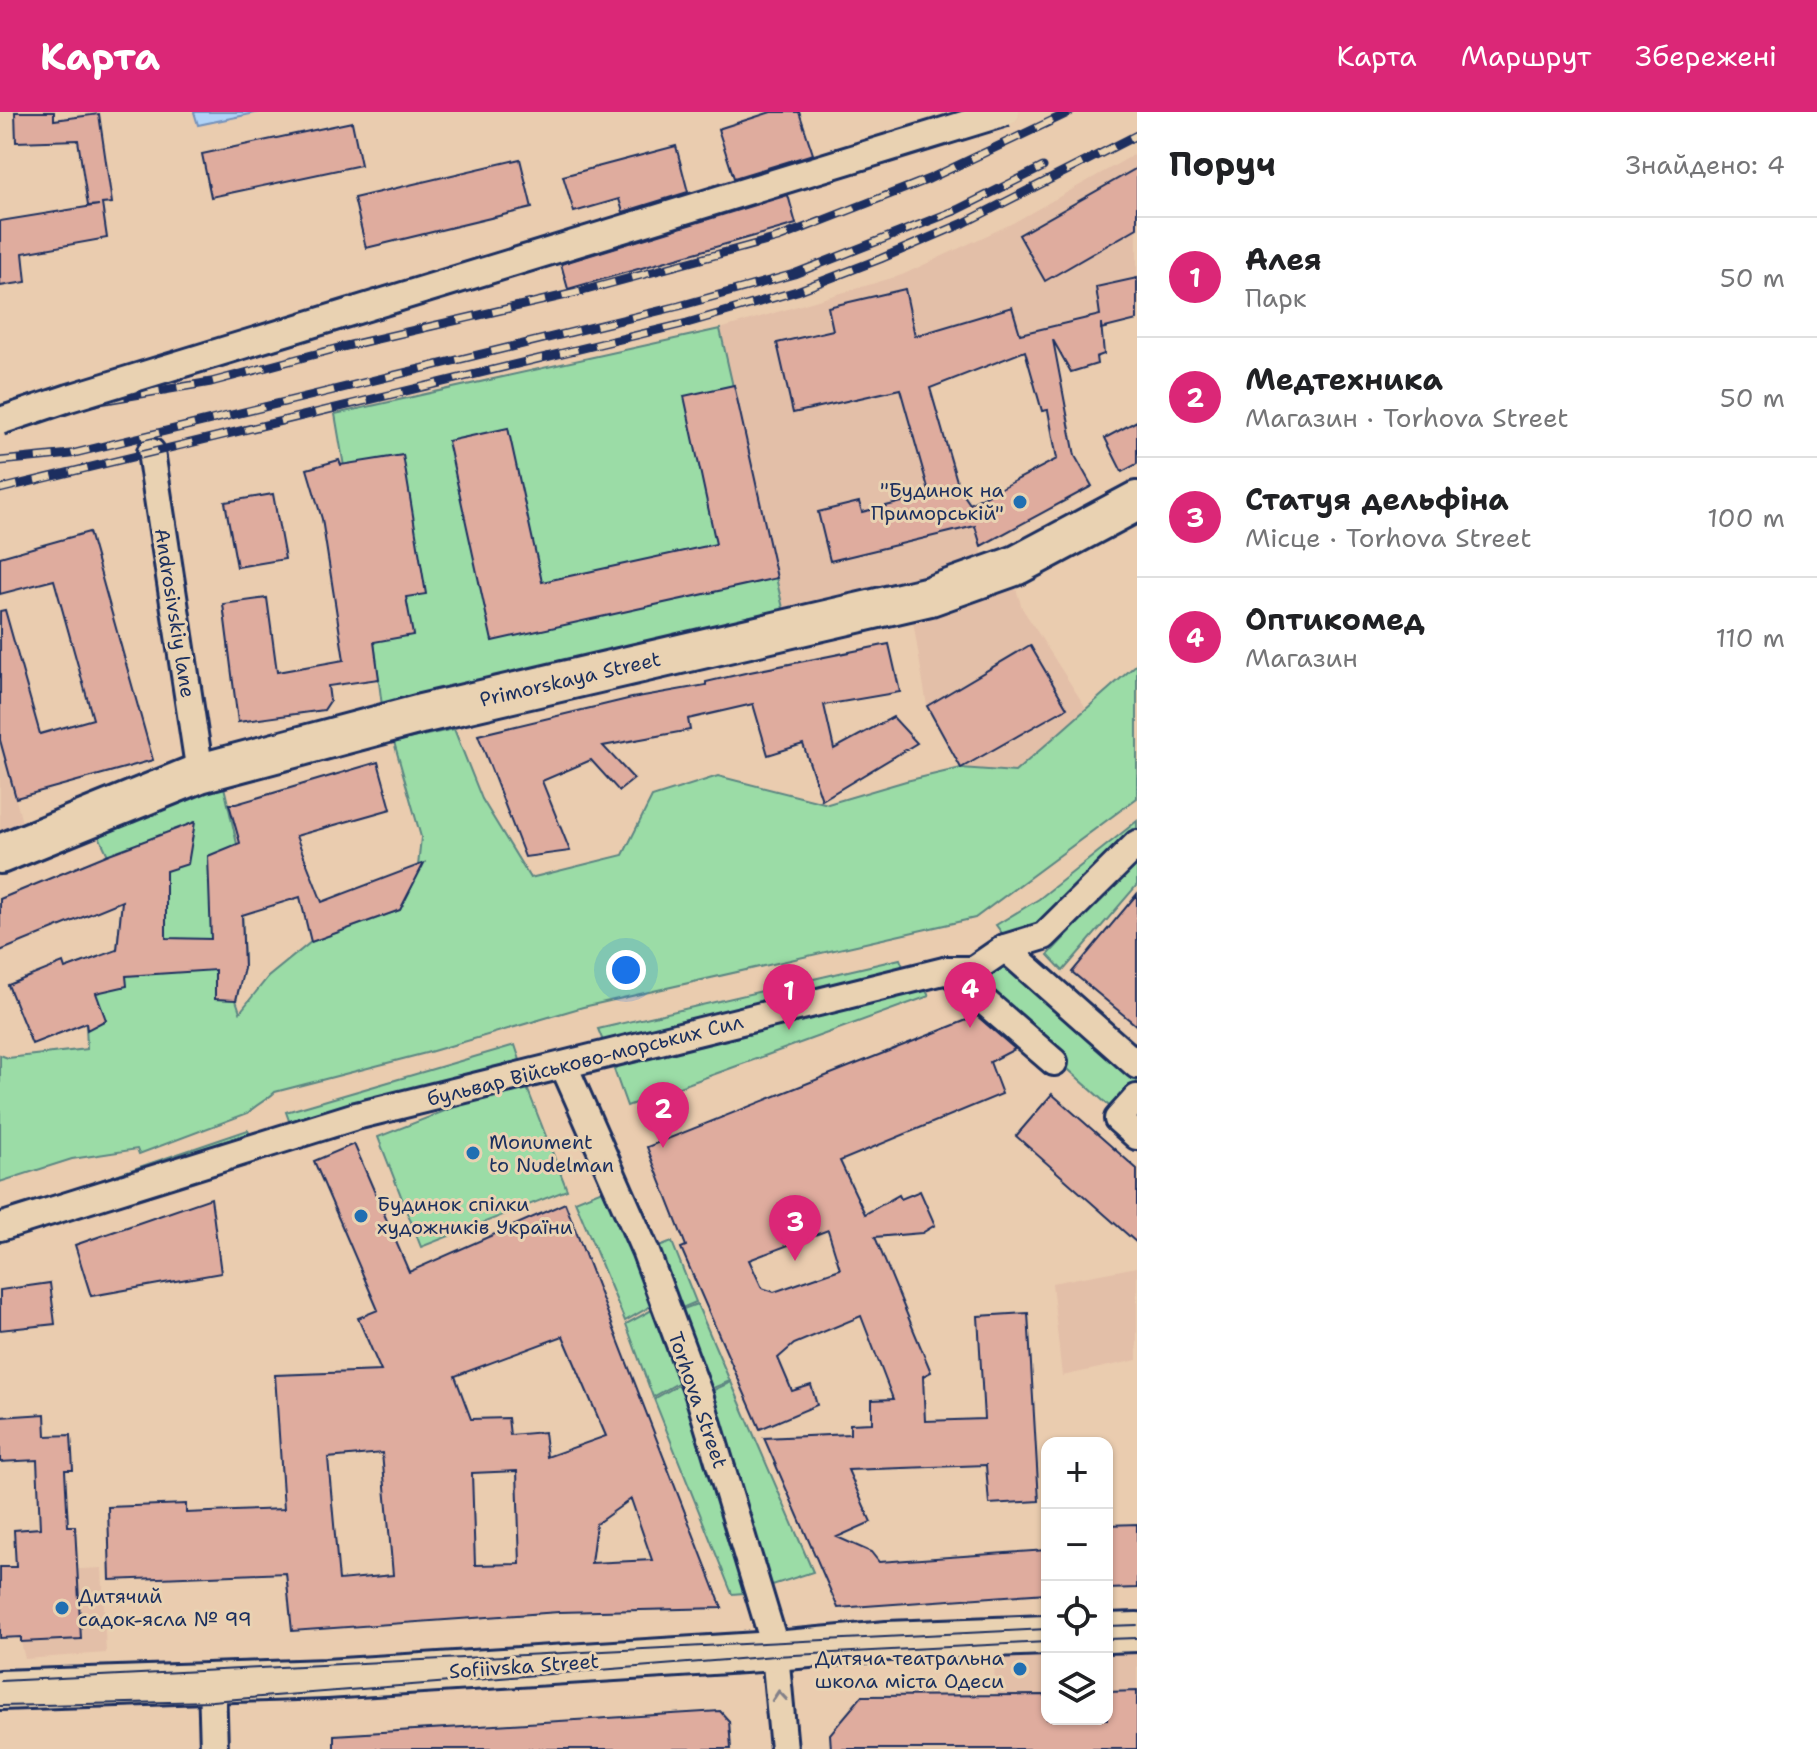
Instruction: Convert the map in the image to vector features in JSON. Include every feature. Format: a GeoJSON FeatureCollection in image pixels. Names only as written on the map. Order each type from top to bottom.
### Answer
{"type":"FeatureCollection","features":[{"type":"Feature","properties":{"kind":"main road","name":"Primorskaya Street"},"geometry":{"type":"LineString","coordinates":[[0,854],[200,773],[421,714],[930,596],[1017,565],[1137,501]]}},
{"type":"Feature","properties":{"kind":"main road"},"geometry":{"type":"LineString","coordinates":[[1113,1633],[1137,1632]]}},
{"type":"Feature","properties":{"kind":"main road","name":"Sofiivska Street"},"geometry":{"type":"LineString","coordinates":[[0,1690],[326,1679],[774,1647],[1041,1635]]}},
{"type":"Feature","properties":{"kind":"street"},"geometry":{"type":"LineString","coordinates":[[0,421],[1006,112]]}},
{"type":"Feature","properties":{"kind":"street","name":"Androsivskiy lane"},"geometry":{"type":"LineString","coordinates":[[151,452],[200,773]]}},
{"type":"Feature","properties":{"kind":"street","name":"бульвар Військово-морських Сил"},"geometry":{"type":"LineString","coordinates":[[0,1227],[356,1116],[948,970],[973,970],[1005,948],[1044,936],[1137,844]]}},
{"type":"Feature","properties":{"kind":"street"},"geometry":{"type":"LineString","coordinates":[[1005,948],[1137,1065]]}},
{"type":"Feature","properties":{"kind":"street"},"geometry":{"type":"LineString","coordinates":[[948,970],[1054,1062]]}},
{"type":"Feature","properties":{"kind":"street","name":"Torhova Street"},"geometry":{"type":"LineString","coordinates":[[564,1066],[645,1250],[699,1395],[774,1647],[784,1749]]}},
{"type":"Feature","properties":{"kind":"street"},"geometry":{"type":"LineString","coordinates":[[1137,1098],[1118,1119],[1137,1136]]}},
{"type":"Feature","properties":{"kind":"street"},"geometry":{"type":"LineString","coordinates":[[212,1682],[214,1749]]}},
{"type":"Feature","properties":{"kind":"shaded area"},"geometry":{"type":"Polygon","coordinates":[[[1137,153],[1137,320],[1025,351],[931,388],[955,473],[981,545],[985,575],[787,626],[720,329],[902,275],[1011,224],[1137,153]]]}},
{"type":"Feature","properties":{"kind":"shaded area"},"geometry":{"type":"Polygon","coordinates":[[[1010,569],[1022,608],[1086,708],[1015,772],[961,768],[927,706],[910,603],[1010,569]]]}},
{"type":"Feature","properties":{"kind":"shaded area"},"geometry":{"type":"Polygon","coordinates":[[[0,740],[27,841],[0,852],[0,740]]]}},
{"type":"Feature","properties":{"kind":"shaded area"},"geometry":{"type":"Polygon","coordinates":[[[1137,1267],[1137,1360],[1062,1376],[1052,1283],[1137,1267]]]}},
{"type":"Feature","properties":{"kind":"shaded area","name":"Дитячий садок-ясла № 99"},"geometry":{"type":"Polygon","coordinates":[[[102,1568],[106,1653],[25,1659],[21,1642],[21,1572],[102,1568]]]}},
{"type":"Feature","properties":{"kind":"shaded area","name":"Дитяча театральна школа міста Одеси"},"geometry":{"type":"Polygon","coordinates":[[[1137,1634],[1137,1749],[998,1749],[993,1643],[1041,1639],[1041,1725],[1113,1725],[1113,1636],[1137,1634]]]}},
{"type":"Feature","properties":{"kind":"green space"},"geometry":{"type":"Polygon","coordinates":[[[720,329],[787,626],[384,722],[374,642],[335,414],[720,329]]]}},
{"type":"Feature","properties":{"kind":"green space"},"geometry":{"type":"Polygon","coordinates":[[[1137,664],[1137,798],[975,918],[583,1007],[426,1053],[275,1092],[248,1113],[139,1154],[137,1149],[72,1159],[0,1182],[0,1055],[8,1058],[87,1049],[86,1023],[65,969],[117,950],[121,912],[124,912],[121,883],[91,819],[220,769],[237,844],[241,879],[244,968],[236,1000],[240,1012],[268,977],[311,942],[400,910],[417,876],[421,837],[394,742],[454,729],[482,799],[530,878],[623,855],[652,797],[718,776],[828,804],[961,768],[1015,772],[1137,664]]]}},
{"type":"Feature","properties":{"kind":"green space"},"geometry":{"type":"Polygon","coordinates":[[[1137,821],[1137,834],[1037,928],[1007,940],[996,925],[1039,899],[1137,821]]]}},
{"type":"Feature","properties":{"kind":"green space"},"geometry":{"type":"Polygon","coordinates":[[[1137,861],[1137,885],[1063,971],[1048,955],[1137,861]]]}},
{"type":"Feature","properties":{"kind":"green space"},"geometry":{"type":"Polygon","coordinates":[[[900,959],[906,974],[607,1051],[598,1029],[900,959]]]}},
{"type":"Feature","properties":{"kind":"green space"},"geometry":{"type":"Polygon","coordinates":[[[1011,959],[1137,1074],[1137,1091],[1117,1113],[966,978],[1011,959]]]}},
{"type":"Feature","properties":{"kind":"green space"},"geometry":{"type":"Polygon","coordinates":[[[921,983],[929,996],[627,1106],[612,1064],[921,983]]]}},
{"type":"Feature","properties":{"kind":"green space"},"geometry":{"type":"Polygon","coordinates":[[[515,1045],[520,1060],[292,1129],[286,1112],[515,1045]]]}},
{"type":"Feature","properties":{"kind":"green space"},"geometry":{"type":"Polygon","coordinates":[[[524,1080],[567,1190],[421,1247],[378,1137],[524,1080]]]}},
{"type":"Feature","properties":{"kind":"green space"},"geometry":{"type":"Polygon","coordinates":[[[248,1130],[253,1144],[13,1210],[248,1130]]]}},
{"type":"Feature","properties":{"kind":"green space"},"geometry":{"type":"Polygon","coordinates":[[[612,1186],[661,1300],[625,1321],[575,1201],[612,1186]]]}},
{"type":"Feature","properties":{"kind":"green space"},"geometry":{"type":"Polygon","coordinates":[[[672,1242],[696,1302],[675,1311],[651,1250],[672,1242]]]}},
{"type":"Feature","properties":{"kind":"green space"},"geometry":{"type":"Polygon","coordinates":[[[663,1304],[690,1376],[653,1397],[626,1324],[663,1304]]]}},
{"type":"Feature","properties":{"kind":"green space"},"geometry":{"type":"Polygon","coordinates":[[[697,1304],[730,1381],[706,1391],[675,1312],[697,1304]]]}},
{"type":"Feature","properties":{"kind":"green space"},"geometry":{"type":"Polygon","coordinates":[[[691,1378],[756,1592],[732,1594],[654,1399],[691,1378]]]}},
{"type":"Feature","properties":{"kind":"green space"},"geometry":{"type":"Polygon","coordinates":[[[731,1382],[813,1572],[763,1588],[705,1394],[731,1382]]]}},
{"type":"Feature","properties":{"kind":"water"},"geometry":{"type":"Polygon","coordinates":[[[194,112],[260,112],[198,125],[194,112]]]}},
{"type":"Feature","properties":{"kind":"building"},"geometry":{"type":"Polygon","coordinates":[[[15,112],[54,112],[54,120],[99,114],[112,203],[102,204],[107,238],[23,253],[26,282],[0,286],[0,221],[99,205],[88,206],[78,140],[16,142],[15,112]]]}},
{"type":"Feature","properties":{"kind":"building"},"geometry":{"type":"Polygon","coordinates":[[[771,112],[799,112],[813,154],[734,178],[718,129],[771,112]]]}},
{"type":"Feature","properties":{"kind":"building"},"geometry":{"type":"Polygon","coordinates":[[[352,122],[361,165],[211,197],[202,154],[352,122]]]}},
{"type":"Feature","properties":{"kind":"building"},"geometry":{"type":"Polygon","coordinates":[[[676,146],[688,192],[623,212],[619,199],[574,212],[563,176],[676,146]]]}},
{"type":"Feature","properties":{"kind":"building"},"geometry":{"type":"Polygon","coordinates":[[[520,159],[532,208],[366,248],[354,198],[520,159]]]}},
{"type":"Feature","properties":{"kind":"building"},"geometry":{"type":"Polygon","coordinates":[[[1137,168],[1137,228],[1045,281],[1019,235],[1137,168]]]}},
{"type":"Feature","properties":{"kind":"building"},"geometry":{"type":"Polygon","coordinates":[[[788,195],[796,224],[568,289],[561,264],[788,195]]]}},
{"type":"Feature","properties":{"kind":"building"},"geometry":{"type":"Polygon","coordinates":[[[1137,278],[1137,320],[1102,329],[1104,354],[1096,357],[1097,364],[1071,372],[1053,340],[1075,456],[1092,486],[981,546],[975,526],[830,561],[818,512],[859,502],[862,512],[930,495],[900,389],[793,413],[777,343],[833,330],[828,307],[905,289],[915,336],[1012,307],[1020,334],[1100,315],[1096,287],[1137,278]],[[1025,351],[930,388],[959,488],[970,504],[1057,459],[1048,410],[1042,411],[1025,351]]]}},
{"type":"Feature","properties":{"kind":"building"},"geometry":{"type":"Polygon","coordinates":[[[734,385],[777,578],[492,641],[448,441],[508,428],[542,582],[716,544],[684,396],[734,385]]]}},
{"type":"Feature","properties":{"kind":"building"},"geometry":{"type":"Polygon","coordinates":[[[1137,421],[1137,464],[1122,472],[1105,438],[1137,421]]]}},
{"type":"Feature","properties":{"kind":"building"},"geometry":{"type":"Polygon","coordinates":[[[403,455],[426,594],[406,597],[413,635],[374,642],[379,679],[328,686],[330,701],[324,710],[238,722],[223,604],[267,598],[277,672],[344,660],[322,519],[307,469],[339,460],[341,465],[403,455]]]}},
{"type":"Feature","properties":{"kind":"building"},"geometry":{"type":"Polygon","coordinates":[[[273,494],[285,559],[237,567],[225,502],[273,494]]]}},
{"type":"Feature","properties":{"kind":"building"},"geometry":{"type":"Polygon","coordinates":[[[89,532],[153,760],[16,798],[0,740],[0,611],[5,610],[40,734],[93,719],[54,580],[0,594],[0,557],[89,532]]]}},
{"type":"Feature","properties":{"kind":"building"},"geometry":{"type":"Polygon","coordinates":[[[889,644],[900,692],[824,705],[834,749],[893,717],[917,743],[822,800],[803,744],[768,755],[753,704],[688,719],[690,730],[603,746],[634,779],[619,791],[591,760],[542,781],[570,851],[525,857],[478,735],[632,698],[706,685],[706,682],[745,673],[889,644]]]}},
{"type":"Feature","properties":{"kind":"building"},"geometry":{"type":"Polygon","coordinates":[[[1030,645],[1067,708],[961,768],[927,706],[1030,645]]]}},
{"type":"Feature","properties":{"kind":"building"},"geometry":{"type":"Polygon","coordinates":[[[378,762],[391,809],[296,836],[322,902],[424,863],[400,910],[311,942],[300,897],[242,915],[244,968],[236,1000],[215,999],[215,970],[126,976],[127,986],[96,993],[106,1020],[87,1030],[86,1023],[32,1044],[8,985],[63,963],[65,969],[117,950],[122,901],[0,951],[0,899],[195,822],[188,864],[166,871],[166,938],[211,939],[208,856],[240,843],[229,804],[378,762]]]}},
{"type":"Feature","properties":{"kind":"building"},"geometry":{"type":"Polygon","coordinates":[[[1137,894],[1137,1026],[1072,972],[1137,894]]]}},
{"type":"Feature","properties":{"kind":"building"},"geometry":{"type":"Polygon","coordinates":[[[977,1016],[1015,1049],[990,1062],[1002,1094],[840,1161],[865,1214],[899,1195],[901,1199],[920,1191],[935,1225],[922,1233],[875,1237],[931,1372],[923,1376],[925,1421],[984,1419],[978,1316],[1028,1313],[1039,1501],[989,1504],[986,1465],[848,1470],[871,1522],[837,1537],[871,1552],[879,1562],[1041,1550],[1041,1593],[838,1608],[764,1438],[850,1434],[850,1424],[872,1423],[872,1400],[893,1399],[861,1316],[794,1344],[778,1358],[792,1391],[811,1385],[817,1405],[760,1429],[681,1248],[686,1246],[647,1147],[977,1016]],[[828,1230],[749,1260],[762,1288],[774,1292],[840,1269],[828,1230]]]}},
{"type":"Feature","properties":{"kind":"building"},"geometry":{"type":"Polygon","coordinates":[[[1052,1094],[1137,1169],[1137,1243],[1016,1136],[1052,1094]]]}},
{"type":"Feature","properties":{"kind":"building"},"geometry":{"type":"Polygon","coordinates":[[[354,1144],[409,1272],[565,1203],[722,1608],[559,1612],[292,1631],[286,1573],[110,1580],[108,1507],[186,1504],[186,1513],[284,1509],[275,1375],[381,1371],[358,1318],[378,1310],[314,1161],[354,1144]],[[563,1336],[455,1376],[471,1419],[508,1418],[510,1435],[544,1432],[547,1457],[606,1436],[563,1336]],[[382,1453],[328,1458],[339,1580],[393,1575],[382,1453]],[[517,1471],[472,1473],[475,1565],[520,1564],[517,1471]],[[631,1499],[596,1524],[591,1563],[652,1560],[631,1499]]]}},
{"type":"Feature","properties":{"kind":"building"},"geometry":{"type":"Polygon","coordinates":[[[211,1198],[221,1273],[91,1296],[75,1245],[211,1198]]]}},
{"type":"Feature","properties":{"kind":"building"},"geometry":{"type":"Polygon","coordinates":[[[50,1283],[55,1324],[0,1330],[0,1290],[50,1283]]]}},
{"type":"Feature","properties":{"kind":"building"},"geometry":{"type":"Polygon","coordinates":[[[45,1414],[46,1436],[71,1435],[73,1470],[65,1470],[68,1526],[75,1526],[81,1639],[21,1642],[21,1637],[0,1638],[0,1567],[16,1567],[14,1530],[40,1528],[37,1460],[0,1462],[0,1417],[45,1414]]]}},
{"type":"Feature","properties":{"kind":"building"},"geometry":{"type":"Polygon","coordinates":[[[1137,1524],[1137,1588],[1113,1589],[1113,1525],[1137,1524]]]}},
{"type":"Feature","properties":{"kind":"building"},"geometry":{"type":"Polygon","coordinates":[[[1137,1691],[1137,1749],[831,1749],[830,1734],[862,1696],[1041,1695],[1041,1725],[1113,1725],[1113,1692],[1137,1691]]]}},
{"type":"Feature","properties":{"kind":"building"},"geometry":{"type":"Polygon","coordinates":[[[720,1711],[729,1721],[731,1749],[334,1749],[334,1735],[720,1711]]]}},
{"type":"Feature","properties":{"kind":"tram line"},"geometry":{"type":"LineString","coordinates":[[1113,1626],[1137,1625]]}},
{"type":"Feature","properties":{"kind":"tram line"},"geometry":{"type":"LineString","coordinates":[[0,1681],[1041,1629]]}},
{"type":"Feature","properties":{"kind":"tram line"},"geometry":{"type":"LineString","coordinates":[[1113,1639],[1137,1638]]}},
{"type":"Feature","properties":{"kind":"tram line"},"geometry":{"type":"LineString","coordinates":[[0,1706],[212,1701],[775,1656],[1041,1642]]}},
{"type":"Feature","properties":{"kind":"railway"},"geometry":{"type":"LineString","coordinates":[[0,418],[211,382],[342,347],[575,293],[778,238],[929,179],[1070,112]]}},
{"type":"Feature","properties":{"kind":"railway"},"geometry":{"type":"LineString","coordinates":[[0,489],[687,323],[797,291],[964,223],[1137,135]]}},
{"type":"Feature","properties":{"kind":"railway"},"geometry":{"type":"LineString","coordinates":[[0,461],[71,454],[679,306],[794,274],[957,210],[1043,167]]}},
{"type":"Feature","properties":{"kind":"place","name":"\"Будинок на Приморській\""},"geometry":{"type":"Point","coordinates":[1020,502]}},
{"type":"Feature","properties":{"kind":"place","name":"Оптикомед"},"geometry":{"type":"Point","coordinates":[970,1028]}},
{"type":"Feature","properties":{"kind":"place","name":"Алея"},"geometry":{"type":"Point","coordinates":[789,1030]}},
{"type":"Feature","properties":{"kind":"place","name":"Медтехника"},"geometry":{"type":"Point","coordinates":[663,1148]}},
{"type":"Feature","properties":{"kind":"place","name":"Monument to Nudelman"},"geometry":{"type":"Point","coordinates":[473,1153]}},
{"type":"Feature","properties":{"kind":"place","name":"Будинок спілки художників України"},"geometry":{"type":"Point","coordinates":[361,1216]}},
{"type":"Feature","properties":{"kind":"place","name":"Статуя дельфіна"},"geometry":{"type":"Point","coordinates":[795,1261]}},
{"type":"Feature","properties":{"kind":"place","name":"Дитячий садок-ясла № 99"},"geometry":{"type":"Point","coordinates":[62,1608]}},
{"type":"Feature","properties":{"kind":"place","name":"Дитяча театральна школа міста Одеси"},"geometry":{"type":"Point","coordinates":[1020,1669]}}]}
